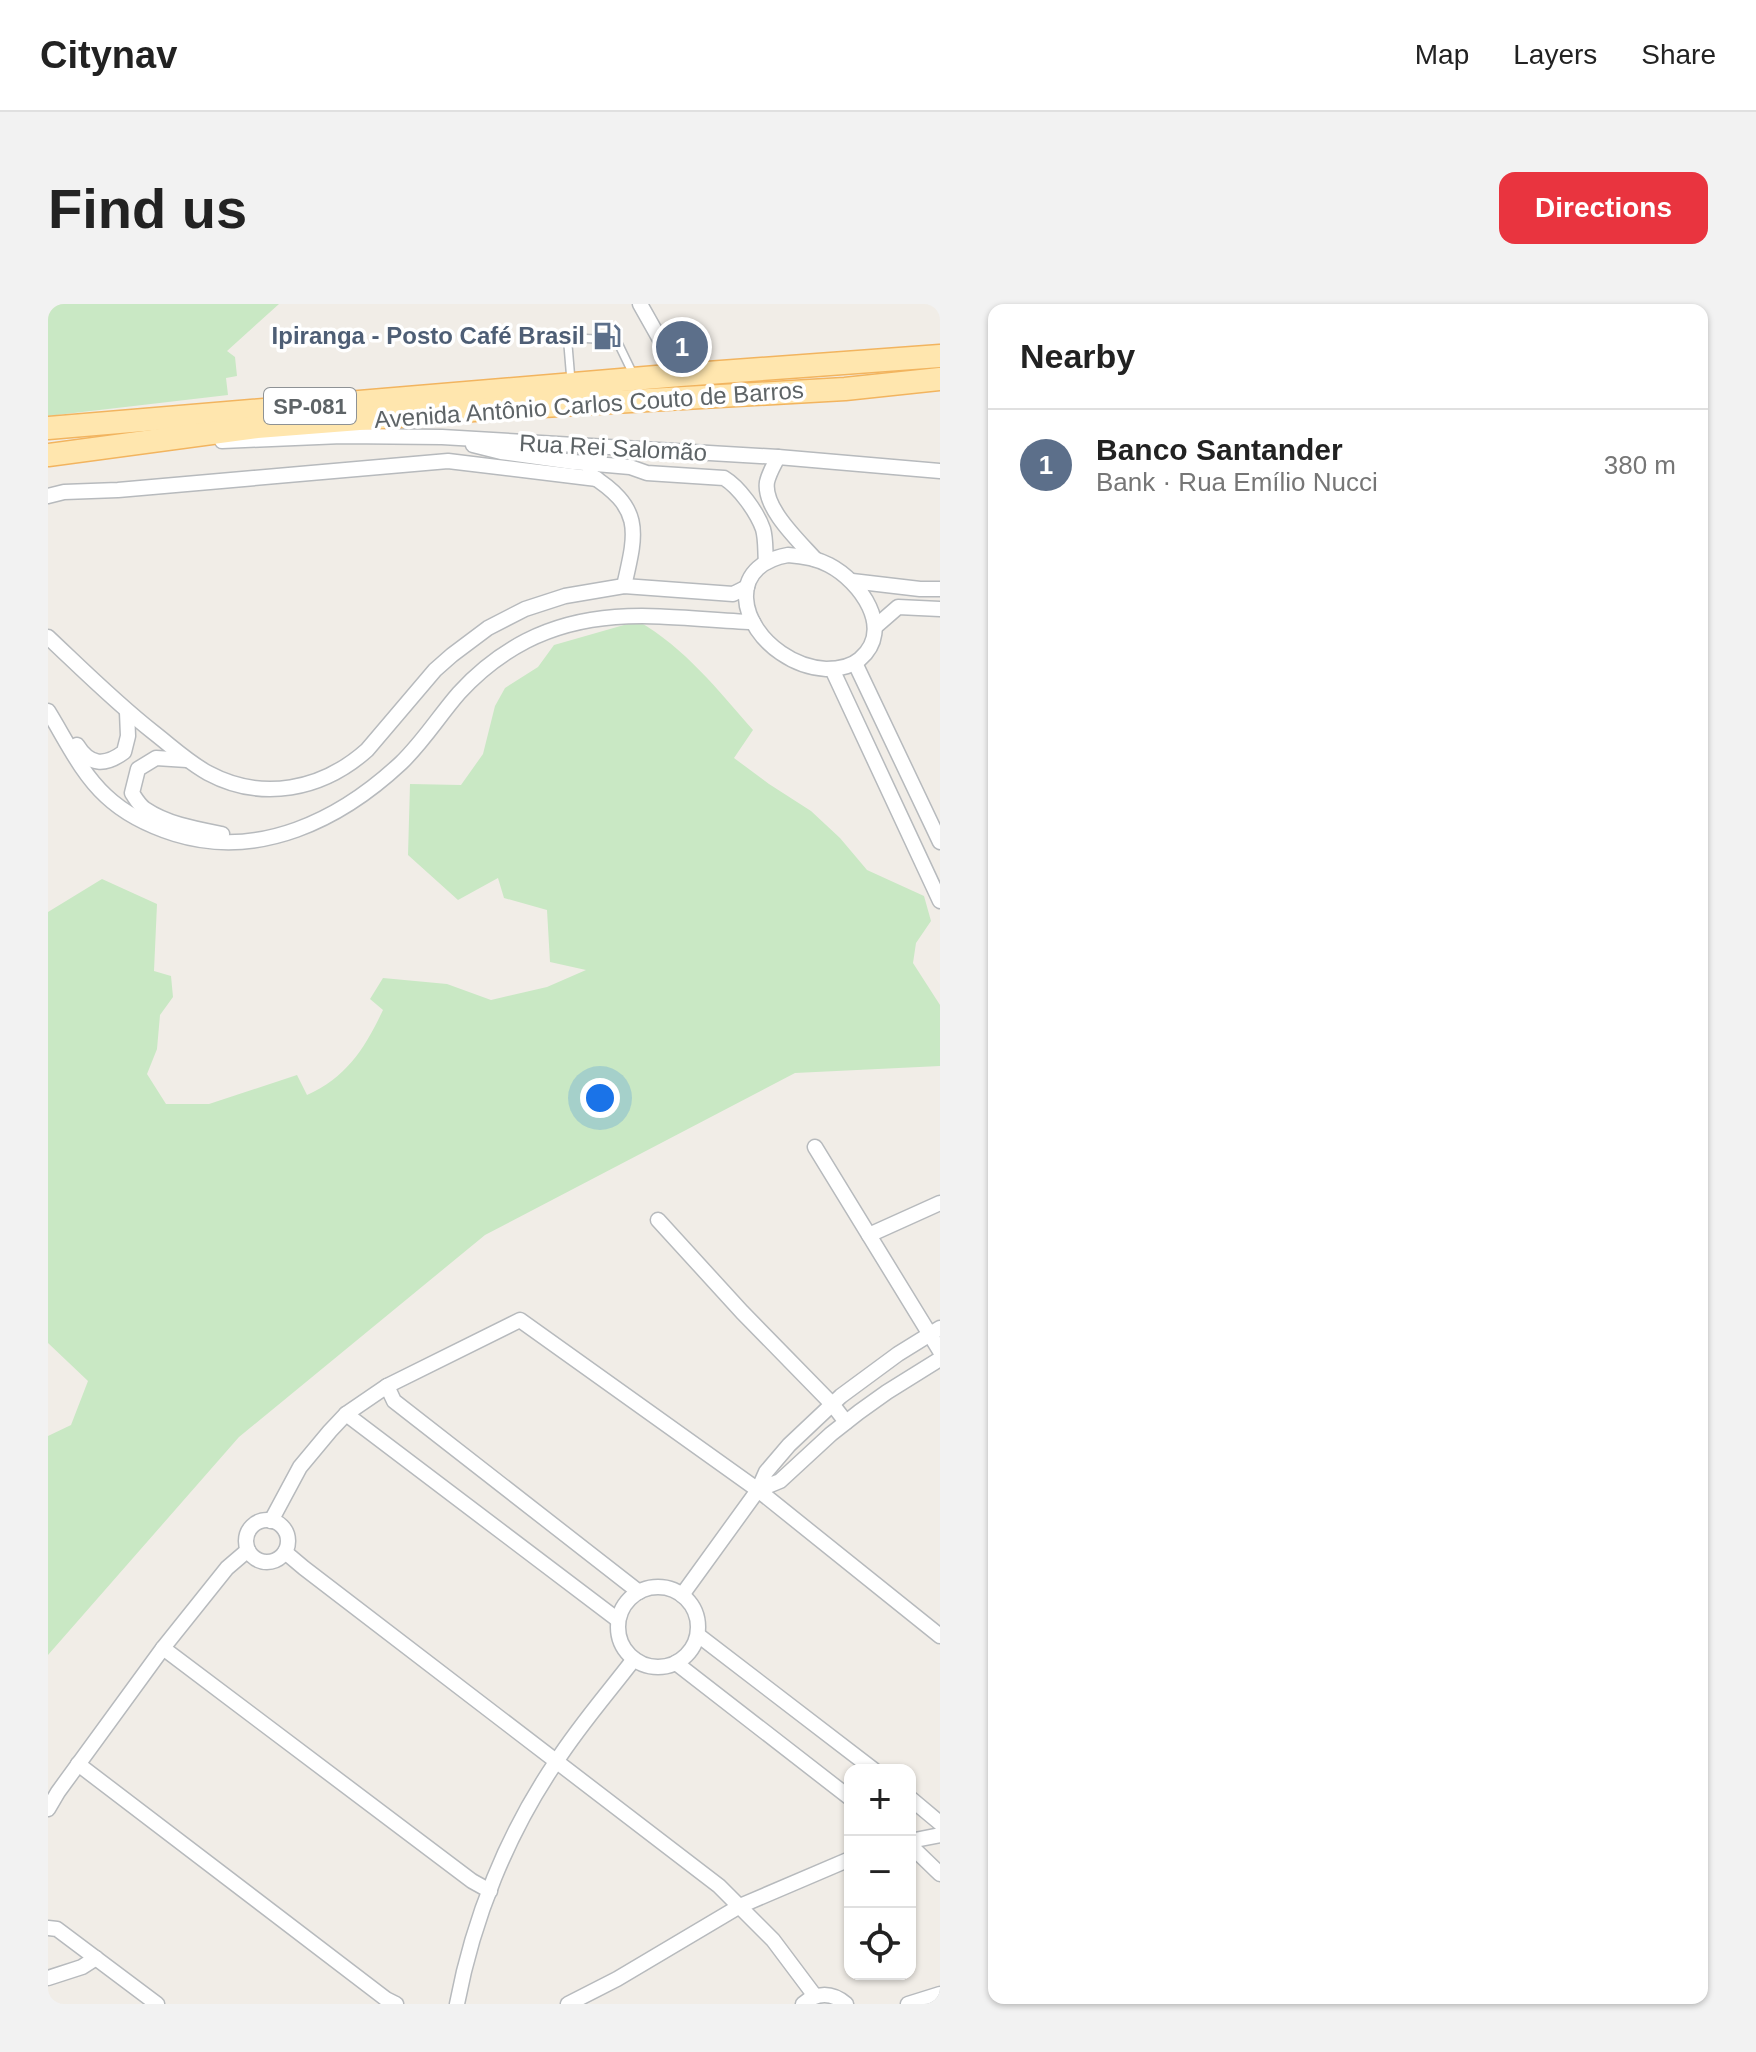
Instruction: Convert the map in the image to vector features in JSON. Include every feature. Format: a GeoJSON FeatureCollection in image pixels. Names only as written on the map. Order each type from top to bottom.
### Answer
{"type":"FeatureCollection","features":[{"type":"Feature","properties":{"kind":"main road","name":"Avenida Antônio Carlos Couto de Barros"},"geometry":{"type":"LineString","coordinates":[[48,428],[635,378],[940,356]]}},
{"type":"Feature","properties":{"kind":"main road","name":"Avenida Antônio Carlos Couto de Barros"},"geometry":{"type":"LineString","coordinates":[[48,455],[257,427],[489,409],[845,389],[940,379]]}},
{"type":"Feature","properties":{"kind":"street"},"geometry":{"type":"LineString","coordinates":[[640,304],[680,375]]}},
{"type":"Feature","properties":{"kind":"street","name":"Rua Rei Salomão"},"geometry":{"type":"LineString","coordinates":[[142,444],[342,436],[442,437],[778,457],[940,471]]}},
{"type":"Feature","properties":{"kind":"street"},"geometry":{"type":"LineString","coordinates":[[442,437],[501,452],[630,467],[647,473],[724,478],[744,495],[763,529],[766,562]]}},
{"type":"Feature","properties":{"kind":"street"},"geometry":{"type":"LineString","coordinates":[[778,457],[767,483],[771,501],[786,526],[815,559]]}},
{"type":"Feature","properties":{"kind":"street"},"geometry":{"type":"LineString","coordinates":[[48,496],[64,492],[448,461],[597,479]]}},
{"type":"Feature","properties":{"kind":"street"},"geometry":{"type":"LineString","coordinates":[[573,462],[610,488],[630,515],[634,534],[624,586]]}},
{"type":"Feature","properties":{"kind":"street"},"geometry":{"type":"LineString","coordinates":[[788,555],[815,559],[852,581],[868,603],[875,627],[870,648],[855,663],[819,669],[793,660],[769,644],[748,610],[747,587],[751,577],[766,562],[788,555]]}},
{"type":"Feature","properties":{"kind":"street"},"geometry":{"type":"LineString","coordinates":[[852,581],[940,589]]}},
{"type":"Feature","properties":{"kind":"street"},"geometry":{"type":"LineString","coordinates":[[48,637],[127,712],[188,760],[220,779],[247,787],[296,787],[327,778],[355,761],[435,670],[488,628],[516,613],[565,596],[624,586],[733,594],[747,587]]}},
{"type":"Feature","properties":{"kind":"street"},"geometry":{"type":"LineString","coordinates":[[875,627],[898,607],[940,609]]}},
{"type":"Feature","properties":{"kind":"street"},"geometry":{"type":"LineString","coordinates":[[48,709],[82,768],[106,796],[147,823],[199,840],[253,841],[305,827],[365,793],[412,752],[475,677],[507,653],[543,634],[582,621],[624,615],[753,622]]}},
{"type":"Feature","properties":{"kind":"street"},"geometry":{"type":"LineString","coordinates":[[855,663],[940,842]]}},
{"type":"Feature","properties":{"kind":"street"},"geometry":{"type":"LineString","coordinates":[[832,669],[940,901]]}},
{"type":"Feature","properties":{"kind":"street"},"geometry":{"type":"LineString","coordinates":[[48,709],[84,757],[99,762],[114,759],[124,752],[128,736],[127,712]]}},
{"type":"Feature","properties":{"kind":"street"},"geometry":{"type":"LineString","coordinates":[[188,760],[156,758],[138,769],[132,793],[142,808],[186,826],[253,841]]}},
{"type":"Feature","properties":{"kind":"street"},"geometry":{"type":"LineString","coordinates":[[815,1147],[869,1235],[935,1331],[940,1351]]}},
{"type":"Feature","properties":{"kind":"street"},"geometry":{"type":"LineString","coordinates":[[869,1235],[940,1203]]}},
{"type":"Feature","properties":{"kind":"street"},"geometry":{"type":"LineString","coordinates":[[658,1220],[846,1422]]}},
{"type":"Feature","properties":{"kind":"street"},"geometry":{"type":"LineString","coordinates":[[271,1521],[300,1467],[346,1414],[387,1386],[520,1320],[758,1490],[940,1636]]}},
{"type":"Feature","properties":{"kind":"street"},"geometry":{"type":"LineString","coordinates":[[682,1595],[758,1490],[766,1472],[789,1445],[869,1374],[935,1331]]}},
{"type":"Feature","properties":{"kind":"street"},"geometry":{"type":"LineString","coordinates":[[758,1490],[780,1481],[846,1422],[940,1359]]}},
{"type":"Feature","properties":{"kind":"street"},"geometry":{"type":"LineString","coordinates":[[387,1386],[394,1401],[639,1592]]}},
{"type":"Feature","properties":{"kind":"street"},"geometry":{"type":"LineString","coordinates":[[346,1414],[618,1620]]}},
{"type":"Feature","properties":{"kind":"street"},"geometry":{"type":"LineString","coordinates":[[271,1521],[286,1533],[287,1546],[281,1557],[269,1562],[256,1559],[248,1550],[247,1537],[258,1522],[271,1521]]}},
{"type":"Feature","properties":{"kind":"street"},"geometry":{"type":"LineString","coordinates":[[48,1809],[163,1648],[214,1584],[248,1550]]}},
{"type":"Feature","properties":{"kind":"street"},"geometry":{"type":"LineString","coordinates":[[285,1552],[719,1886],[773,1940],[809,2000],[829,1995],[846,2004]]}},
{"type":"Feature","properties":{"kind":"street"},"geometry":{"type":"LineString","coordinates":[[656,1587],[682,1595],[694,1609],[698,1626],[698,1635],[690,1651],[676,1663],[659,1667],[634,1659],[622,1646],[619,1637],[618,1620],[625,1603],[639,1592],[656,1587]]}},
{"type":"Feature","properties":{"kind":"street"},"geometry":{"type":"LineString","coordinates":[[698,1635],[866,1764]]}},
{"type":"Feature","properties":{"kind":"street"},"geometry":{"type":"LineString","coordinates":[[163,1648],[472,1881],[490,1891]]}},
{"type":"Feature","properties":{"kind":"street"},"geometry":{"type":"LineString","coordinates":[[457,2004],[490,1891],[520,1824],[556,1761],[634,1659]]}},
{"type":"Feature","properties":{"kind":"street"},"geometry":{"type":"LineString","coordinates":[[676,1663],[844,1793]]}},
{"type":"Feature","properties":{"kind":"street"},"geometry":{"type":"LineString","coordinates":[[78,1764],[396,2004]]}},
{"type":"Feature","properties":{"kind":"street"},"geometry":{"type":"LineString","coordinates":[[916,1803],[940,1823]]}},
{"type":"Feature","properties":{"kind":"street"},"geometry":{"type":"LineString","coordinates":[[916,1841],[940,1835]]}},
{"type":"Feature","properties":{"kind":"street"},"geometry":{"type":"LineString","coordinates":[[916,1849],[940,1874]]}},
{"type":"Feature","properties":{"kind":"street"},"geometry":{"type":"LineString","coordinates":[[568,2004],[617,1979],[740,1906],[844,1862]]}},
{"type":"Feature","properties":{"kind":"street"},"geometry":{"type":"LineString","coordinates":[[48,1928],[57,1929],[157,2004]]}},
{"type":"Feature","properties":{"kind":"street"},"geometry":{"type":"LineString","coordinates":[[48,1978],[82,1967],[96,1958]]}},
{"type":"Feature","properties":{"kind":"street"},"geometry":{"type":"LineString","coordinates":[[908,2004],[940,1994]]}},
{"type":"Feature","properties":{"kind":"lane"},"geometry":{"type":"LineString","coordinates":[[571,384],[568,345],[576,338],[614,340],[635,378]]}},
{"type":"Feature","properties":{"kind":"green space"},"geometry":{"type":"Polygon","coordinates":[[[48,304],[279,304],[227,351],[235,357],[237,376],[226,378],[228,395],[48,416],[48,304]]]}},
{"type":"Feature","properties":{"kind":"green space"},"geometry":{"type":"Polygon","coordinates":[[[638,621],[686,657],[753,730],[734,758],[811,811],[840,838],[867,870],[924,896],[931,921],[916,943],[913,963],[940,1005],[940,1066],[795,1073],[485,1235],[239,1437],[48,1655],[48,1436],[71,1425],[88,1381],[48,1343],[48,912],[102,879],[157,904],[154,971],[171,976],[173,997],[160,1015],[157,1049],[147,1074],[166,1104],[209,1104],[297,1075],[307,1095],[321,1088],[344,1070],[369,1037],[383,1010],[370,999],[383,978],[447,984],[491,1000],[547,987],[586,970],[550,962],[547,910],[504,898],[498,878],[458,900],[408,855],[410,784],[461,785],[483,754],[495,706],[505,688],[538,667],[554,645],[638,621]]]}},
{"type":"Feature","properties":{"kind":"place","name":"Ipiranga - Posto Café Brasil"},"geometry":{"type":"Point","coordinates":[607,336]}},
{"type":"Feature","properties":{"kind":"place","name":"Banco Santander"},"geometry":{"type":"Point","coordinates":[682,347]}}]}
